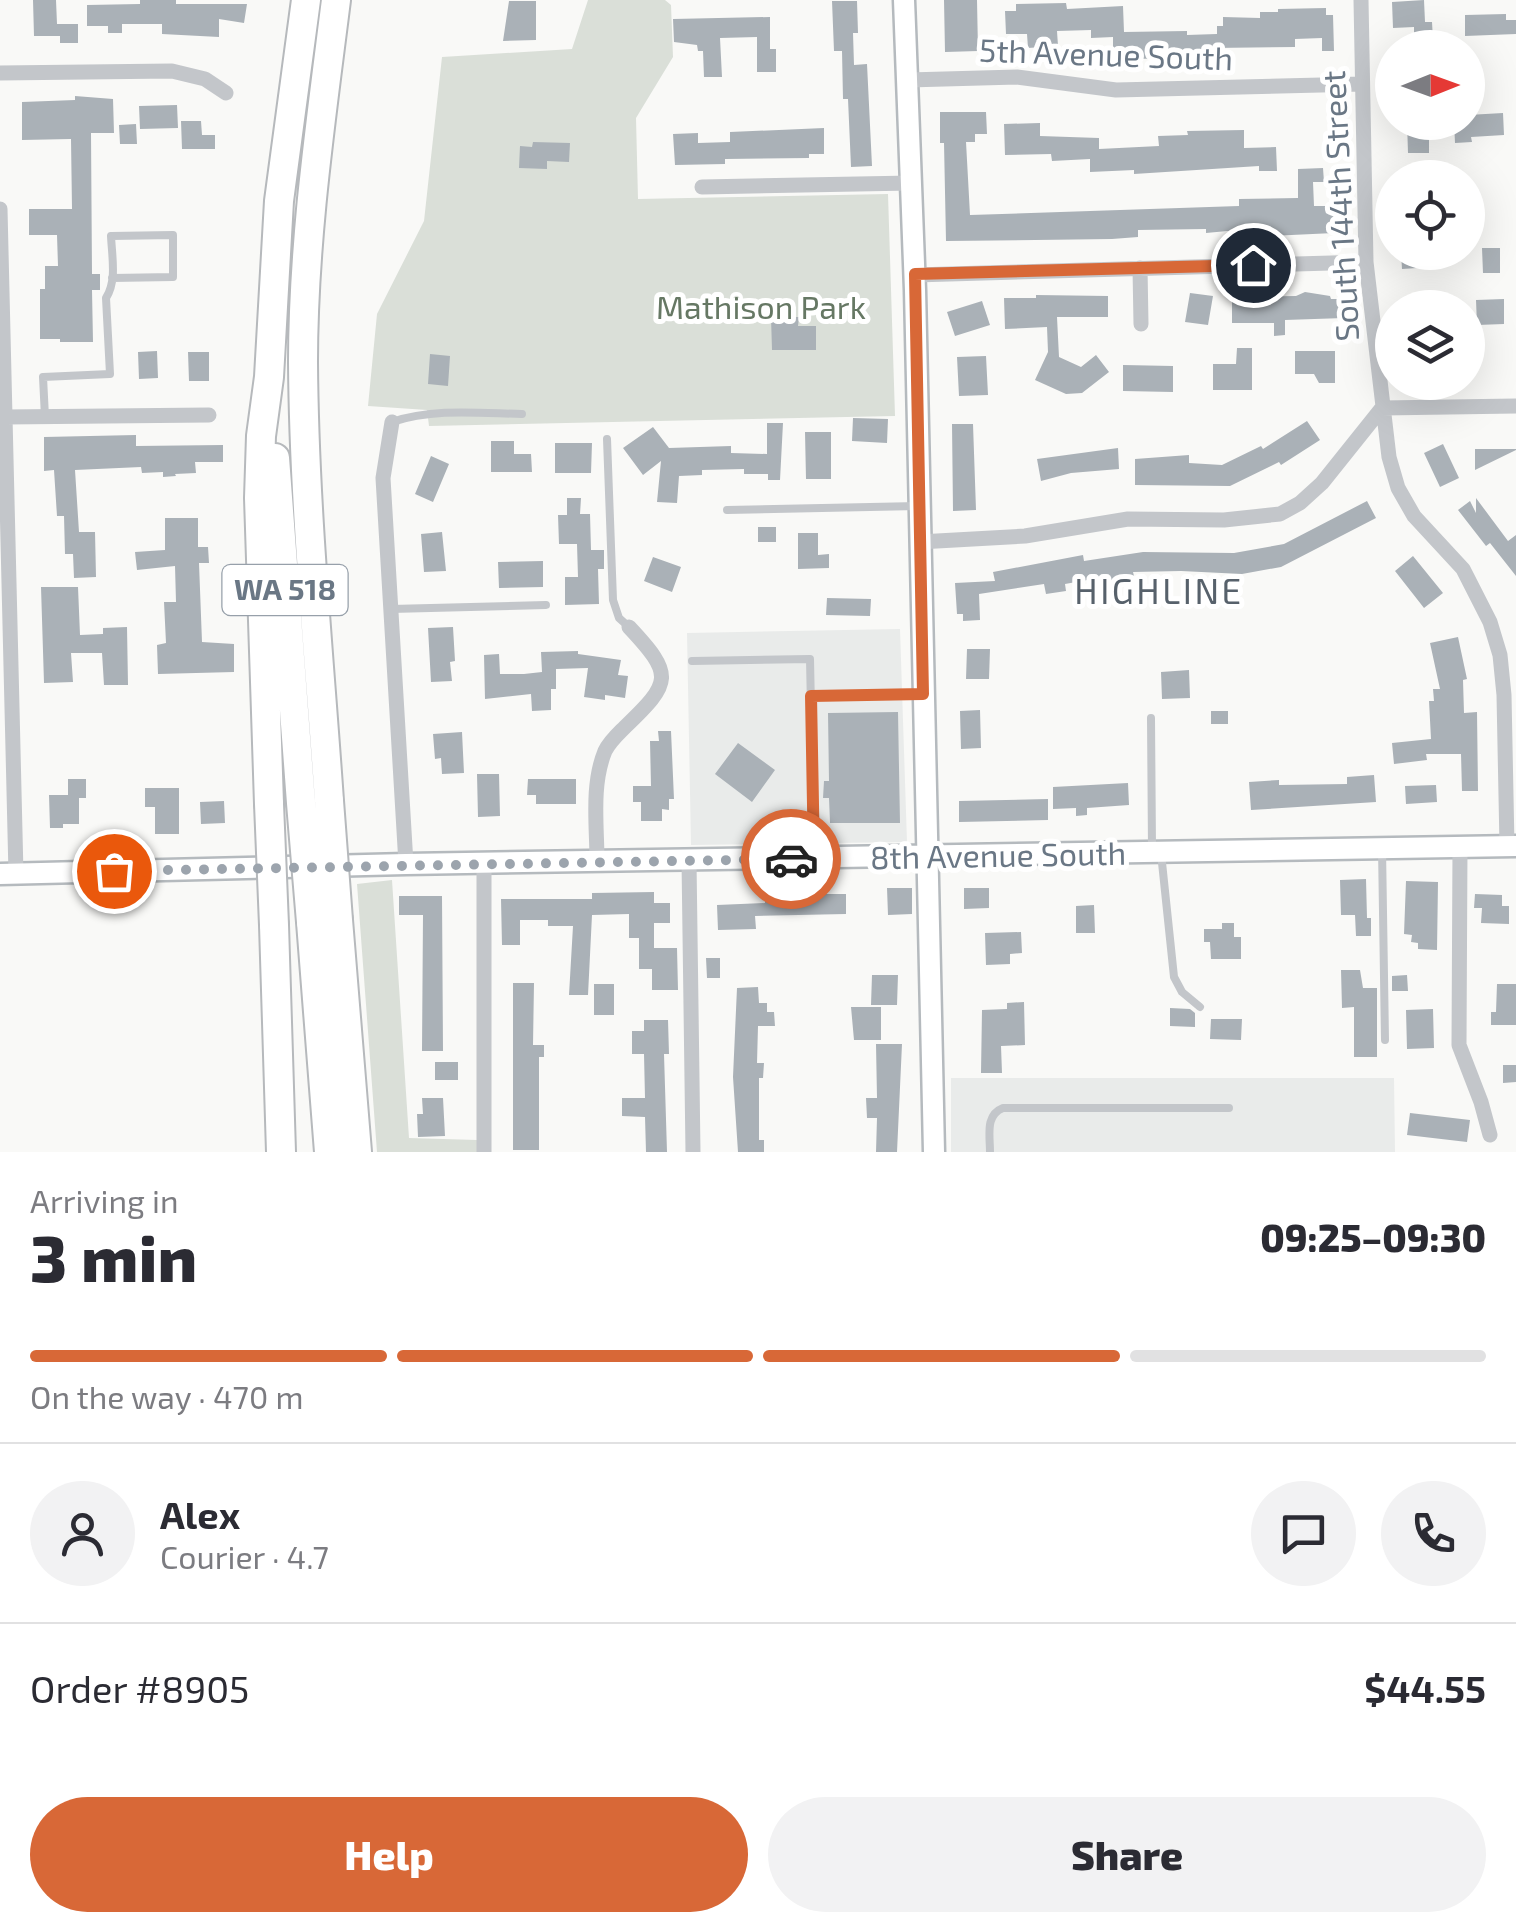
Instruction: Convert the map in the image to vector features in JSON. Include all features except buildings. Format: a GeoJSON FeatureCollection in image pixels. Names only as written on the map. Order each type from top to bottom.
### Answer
{"type":"FeatureCollection","features":[{"type":"Feature","properties":{"kind":"highway"},"geometry":{"type":"LineString","coordinates":[[294,0],[300,44]]}},
{"type":"Feature","properties":{"kind":"highway","name":"WA 518"},"geometry":{"type":"LineString","coordinates":[[306,0],[279,201],[269,377],[315,802],[324,921],[330,1152]]}},
{"type":"Feature","properties":{"kind":"highway","name":"WA 518"},"geometry":{"type":"LineString","coordinates":[[315,802],[303,362],[310,238],[336,0]]}},
{"type":"Feature","properties":{"kind":"highway"},"geometry":{"type":"LineString","coordinates":[[327,74],[346,0]]}},
{"type":"Feature","properties":{"kind":"highway"},"geometry":{"type":"LineString","coordinates":[[269,377],[258,498],[281,1152]]}},
{"type":"Feature","properties":{"kind":"highway","name":"WA 518"},"geometry":{"type":"LineString","coordinates":[[324,921],[356,1152]]}},
{"type":"Feature","properties":{"kind":"street"},"geometry":{"type":"LineString","coordinates":[[904,0],[915,274],[934,1152]]}},
{"type":"Feature","properties":{"kind":"street","name":"South 144th Street"},"geometry":{"type":"LineString","coordinates":[[1360,0],[1366,262],[1389,456],[1398,488],[1414,516],[1463,569],[1490,622],[1500,655],[1504,695],[1512,846]]}},
{"type":"Feature","properties":{"kind":"street"},"geometry":{"type":"LineString","coordinates":[[0,73],[172,71],[205,78],[226,93]]}},
{"type":"Feature","properties":{"kind":"street","name":"5th Avenue South"},"geometry":{"type":"LineString","coordinates":[[908,80],[1016,78],[1133,90],[1362,84]]}},
{"type":"Feature","properties":{"kind":"street"},"geometry":{"type":"LineString","coordinates":[[702,187],[912,183]]}},
{"type":"Feature","properties":{"kind":"street"},"geometry":{"type":"LineString","coordinates":[[0,209],[6,417],[8,874]]}},
{"type":"Feature","properties":{"kind":"street"},"geometry":{"type":"LineString","coordinates":[[915,274],[1366,262]]}},
{"type":"Feature","properties":{"kind":"street"},"geometry":{"type":"LineString","coordinates":[[1140,268],[1141,324]]}},
{"type":"Feature","properties":{"kind":"street"},"geometry":{"type":"LineString","coordinates":[[919,542],[1024,536],[1128,519],[1224,520],[1280,514],[1300,503],[1341,463],[1382,408],[1516,406]]}},
{"type":"Feature","properties":{"kind":"street"},"geometry":{"type":"LineString","coordinates":[[6,417],[209,415]]}},
{"type":"Feature","properties":{"kind":"street"},"geometry":{"type":"LineString","coordinates":[[392,422],[383,478],[406,864]]}},
{"type":"Feature","properties":{"kind":"street"},"geometry":{"type":"LineString","coordinates":[[597,861],[596,798],[604,754],[610,742],[658,695],[662,684],[654,654],[629,626]]}},
{"type":"Feature","properties":{"kind":"street","name":"8th Avenue South"},"geometry":{"type":"LineString","coordinates":[[8,874],[1512,846]]}},
{"type":"Feature","properties":{"kind":"street"},"geometry":{"type":"LineString","coordinates":[[1460,847],[1459,1045],[1482,1102],[1490,1136]]}},
{"type":"Feature","properties":{"kind":"street"},"geometry":{"type":"LineString","coordinates":[[689,861],[693,1152]]}},
{"type":"Feature","properties":{"kind":"street"},"geometry":{"type":"LineString","coordinates":[[484,863],[484,1152]]}},
{"type":"Feature","properties":{"kind":"lane"},"geometry":{"type":"LineString","coordinates":[[45,417],[44,377],[110,374],[106,298],[113,288],[112,278],[111,236],[172,235],[173,277],[112,278]]}},
{"type":"Feature","properties":{"kind":"lane"},"geometry":{"type":"LineString","coordinates":[[392,422],[413,415],[522,414]]}},
{"type":"Feature","properties":{"kind":"lane"},"geometry":{"type":"LineString","coordinates":[[607,440],[613,600],[619,618],[629,626]]}},
{"type":"Feature","properties":{"kind":"lane"},"geometry":{"type":"LineString","coordinates":[[727,510],[918,506]]}},
{"type":"Feature","properties":{"kind":"lane"},"geometry":{"type":"LineString","coordinates":[[391,609],[546,605]]}},
{"type":"Feature","properties":{"kind":"lane"},"geometry":{"type":"LineString","coordinates":[[692,661],[810,659],[814,859]]}},
{"type":"Feature","properties":{"kind":"lane"},"geometry":{"type":"LineString","coordinates":[[811,696],[923,694]]}},
{"type":"Feature","properties":{"kind":"lane"},"geometry":{"type":"LineString","coordinates":[[1151,718],[1156,853],[1174,977],[1182,992],[1200,1007]]}},
{"type":"Feature","properties":{"kind":"lane"},"geometry":{"type":"LineString","coordinates":[[1382,848],[1385,1040]]}},
{"type":"Feature","properties":{"kind":"lane"},"geometry":{"type":"LineString","coordinates":[[990,1152],[990,1120],[995,1111],[1003,1108],[1230,1108]]}},
{"type":"Feature","properties":{"kind":"shaded area"},"geometry":{"type":"Polygon","coordinates":[[[900,629],[907,842],[691,845],[687,633],[900,629]]]}},
{"type":"Feature","properties":{"kind":"shaded area"},"geometry":{"type":"Polygon","coordinates":[[[951,1078],[1394,1078],[1395,1152],[951,1152],[951,1078]]]}},
{"type":"Feature","properties":{"kind":"green space","name":"Mathison Park"},"geometry":{"type":"Polygon","coordinates":[[[588,0],[665,0],[671,5],[673,57],[636,118],[638,199],[888,194],[895,416],[429,426],[427,410],[368,406],[377,314],[424,221],[442,57],[572,49],[588,0]]]}},
{"type":"Feature","properties":{"kind":"green space"},"geometry":{"type":"Polygon","coordinates":[[[392,880],[409,1138],[477,1140],[477,1152],[377,1152],[357,884],[392,880]]]}},
{"type":"Feature","properties":{"kind":"way so far"},"geometry":{"type":"LineString","coordinates":[[114,871],[791,859]]}},
{"type":"Feature","properties":{"kind":"district","name":"HIGHLINE"},"geometry":{"type":"Point","coordinates":[1159,592]}},
{"type":"Feature","properties":{"kind":"route"},"geometry":{"type":"LineString","coordinates":[[791,859],[814,859],[811,696],[923,694],[915,274],[1253,265]]}}]}
